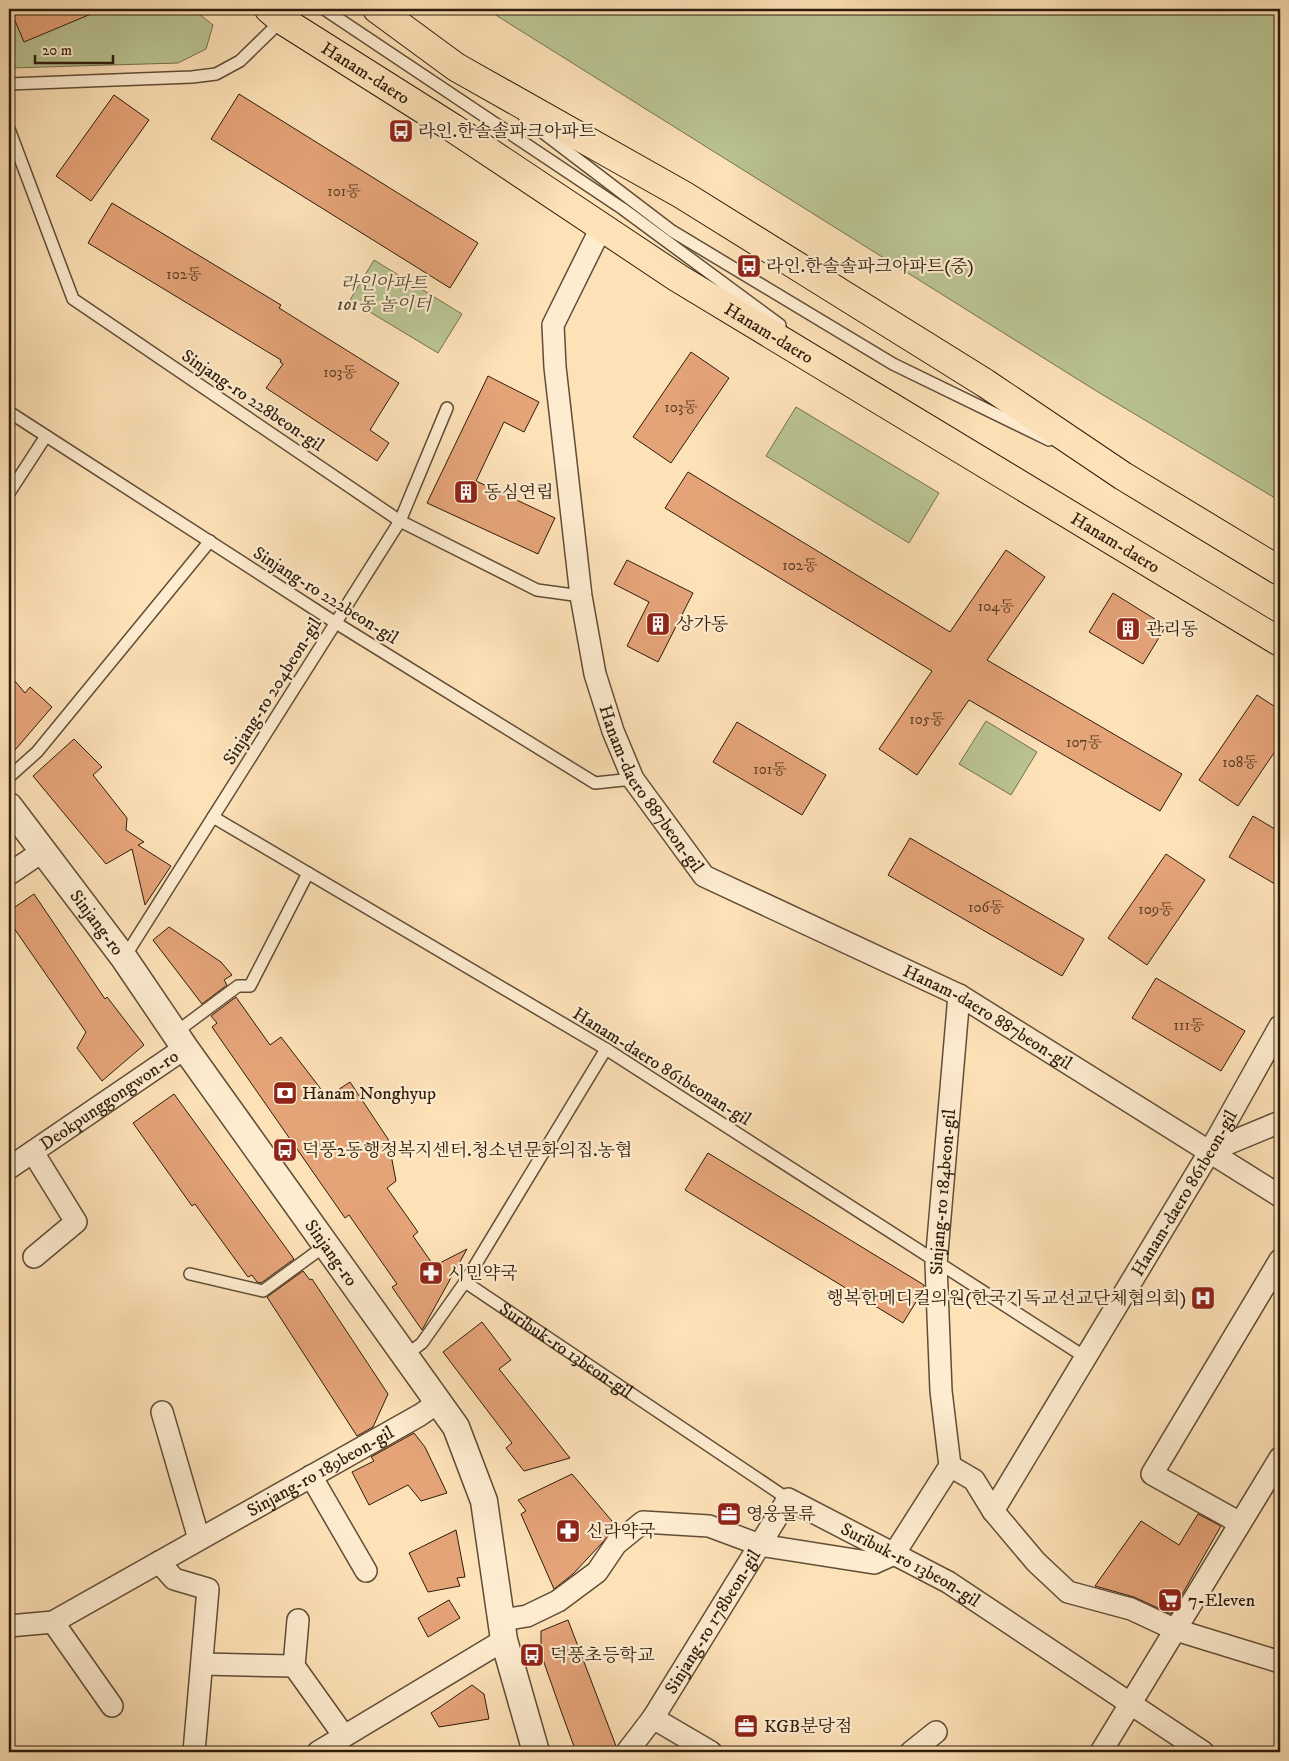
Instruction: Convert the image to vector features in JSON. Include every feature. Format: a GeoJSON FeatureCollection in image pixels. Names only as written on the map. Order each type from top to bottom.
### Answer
{"type":"FeatureCollection","features":[{"type":"Feature","properties":{"kind":"main road"},"geometry":{"type":"LineString","coordinates":[[378,9],[456,67],[683,195],[985,382],[1123,476],[1280,571]]}},
{"type":"Feature","properties":{"kind":"main road","name":"Hanam-daero"},"geometry":{"type":"LineString","coordinates":[[276,14],[453,128],[678,278],[1280,642]]}},
{"type":"Feature","properties":{"kind":"street","name":"Hanam-daero 887beon-gil"},"geometry":{"type":"LineString","coordinates":[[601,228],[553,325],[555,367],[581,596],[595,674],[613,731],[633,778],[704,876],[959,995],[1210,1150],[1280,1196]]}},
{"type":"Feature","properties":{"kind":"street","name":"Sinjang-ro"},"geometry":{"type":"LineString","coordinates":[[9,806],[124,958],[180,1041],[405,1356],[440,1401],[456,1427],[484,1501],[503,1630],[536,1752]]}},
{"type":"Feature","properties":{"kind":"street"},"geometry":{"type":"LineString","coordinates":[[9,874],[43,850]]}},
{"type":"Feature","properties":{"kind":"street","name":"Sinjang-ro 184beon-gil"},"geometry":{"type":"LineString","coordinates":[[950,1466],[941,1391],[936,1264],[959,995]]}},
{"type":"Feature","properties":{"kind":"street","name":"Hanam-daero 861beon-gil"},"geometry":{"type":"LineString","coordinates":[[993,1511],[1210,1150],[1280,1026]]}},
{"type":"Feature","properties":{"kind":"street","name":"Deokpunggongwon-ro"},"geometry":{"type":"LineString","coordinates":[[9,1168],[34,1154],[180,1041]]}},
{"type":"Feature","properties":{"kind":"street"},"geometry":{"type":"LineString","coordinates":[[1210,1150],[1280,1122]]}},
{"type":"Feature","properties":{"kind":"street"},"geometry":{"type":"LineString","coordinates":[[34,1154],[76,1222],[34,1257]]}},
{"type":"Feature","properties":{"kind":"street"},"geometry":{"type":"LineString","coordinates":[[1240,1523],[1152,1474],[1280,1260]]}},
{"type":"Feature","properties":{"kind":"street","name":"Sinjang-ro 189beon-gil"},"geometry":{"type":"LineString","coordinates":[[9,1626],[53,1622],[420,1415],[440,1401]]}},
{"type":"Feature","properties":{"kind":"street"},"geometry":{"type":"LineString","coordinates":[[162,1412],[199,1539]]}},
{"type":"Feature","properties":{"kind":"street"},"geometry":{"type":"LineString","coordinates":[[1101,1752],[1280,1458]]}},
{"type":"Feature","properties":{"kind":"street"},"geometry":{"type":"LineString","coordinates":[[318,1752],[503,1630],[558,1601],[597,1572],[616,1544],[644,1522],[709,1526],[760,1545],[874,1563],[894,1554],[950,1466],[974,1480],[993,1511],[1036,1562],[1068,1592],[1132,1609],[1176,1630],[1280,1662]]}},
{"type":"Feature","properties":{"kind":"street"},"geometry":{"type":"LineString","coordinates":[[311,1476],[366,1571]]}},
{"type":"Feature","properties":{"kind":"street","name":"Sinjang-ro 178beon-gil"},"geometry":{"type":"LineString","coordinates":[[627,1752],[653,1718],[788,1499]]}},
{"type":"Feature","properties":{"kind":"street","name":"Suribuk-ro 13beon-gil"},"geometry":{"type":"LineString","coordinates":[[788,1499],[948,1582],[1203,1752]]}},
{"type":"Feature","properties":{"kind":"street"},"geometry":{"type":"LineString","coordinates":[[159,1562],[174,1579],[208,1589],[194,1752]]}},
{"type":"Feature","properties":{"kind":"street"},"geometry":{"type":"LineString","coordinates":[[298,1620],[294,1666],[344,1736]]}},
{"type":"Feature","properties":{"kind":"street"},"geometry":{"type":"LineString","coordinates":[[53,1622],[112,1706]]}},
{"type":"Feature","properties":{"kind":"street"},"geometry":{"type":"LineString","coordinates":[[202,1664],[294,1666]]}},
{"type":"Feature","properties":{"kind":"street"},"geometry":{"type":"LineString","coordinates":[[653,1718],[711,1752]]}},
{"type":"Feature","properties":{"kind":"street"},"geometry":{"type":"LineString","coordinates":[[911,1752],[936,1732]]}},
{"type":"Feature","properties":{"kind":"lane"},"geometry":{"type":"LineString","coordinates":[[324,9],[623,208],[876,397]]}},
{"type":"Feature","properties":{"kind":"lane"},"geometry":{"type":"LineString","coordinates":[[9,84],[192,77],[216,74],[240,61],[276,14]]}},
{"type":"Feature","properties":{"kind":"lane"},"geometry":{"type":"LineString","coordinates":[[456,67],[672,231],[893,364],[1123,476]]}},
{"type":"Feature","properties":{"kind":"lane","name":"Sinjang-ro 228beon-gil"},"geometry":{"type":"LineString","coordinates":[[9,129],[73,299],[400,520],[537,590],[581,596]]}},
{"type":"Feature","properties":{"kind":"lane","name":"Sinjang-ro 204beon-gil"},"geometry":{"type":"LineString","coordinates":[[124,958],[400,520],[447,408]]}},
{"type":"Feature","properties":{"kind":"lane","name":"Sinjang-ro 222beon-gil"},"geometry":{"type":"LineString","coordinates":[[9,412],[336,622],[595,783],[633,778]]}},
{"type":"Feature","properties":{"kind":"lane"},"geometry":{"type":"LineString","coordinates":[[9,493],[46,436]]}},
{"type":"Feature","properties":{"kind":"lane"},"geometry":{"type":"LineString","coordinates":[[9,777],[37,752],[210,541]]}},
{"type":"Feature","properties":{"kind":"lane","name":"Hanam-daero 861beonan-gil"},"geometry":{"type":"LineString","coordinates":[[213,817],[606,1049],[936,1264],[1085,1357]]}},
{"type":"Feature","properties":{"kind":"lane"},"geometry":{"type":"LineString","coordinates":[[180,1041],[238,986],[250,986],[308,873]]}},
{"type":"Feature","properties":{"kind":"lane"},"geometry":{"type":"LineString","coordinates":[[405,1356],[422,1343],[465,1282],[606,1049]]}},
{"type":"Feature","properties":{"kind":"lane"},"geometry":{"type":"LineString","coordinates":[[190,1274],[263,1291],[326,1245]]}},
{"type":"Feature","properties":{"kind":"lane","name":"Suribuk-ro 13beon-gil"},"geometry":{"type":"LineString","coordinates":[[465,1282],[788,1499]]}},
{"type":"Feature","properties":{"kind":"green space"},"geometry":{"type":"Polygon","coordinates":[[[9,9],[193,9],[213,25],[206,49],[178,63],[9,68],[9,9]]]}},
{"type":"Feature","properties":{"kind":"green space"},"geometry":{"type":"Polygon","coordinates":[[[486,9],[1280,9],[1280,501],[1098,392],[486,9]]]}},
{"type":"Feature","properties":{"kind":"green space","name":"라인아파트 101동 놀이터"},"geometry":{"type":"Polygon","coordinates":[[[374,260],[462,314],[438,353],[350,300],[374,260]]]}},
{"type":"Feature","properties":{"kind":"green space"},"geometry":{"type":"Polygon","coordinates":[[[796,407],[939,493],[909,543],[766,456],[796,407]]]}},
{"type":"Feature","properties":{"kind":"green space"},"geometry":{"type":"Polygon","coordinates":[[[986,721],[1037,752],[1011,795],[959,764],[986,721]]]}},
{"type":"Feature","properties":{"kind":"building"},"geometry":{"type":"Polygon","coordinates":[[[10,9],[103,9],[24,42],[10,9]]]}},
{"type":"Feature","properties":{"kind":"building"},"geometry":{"type":"Polygon","coordinates":[[[239,94],[478,243],[450,288],[211,139],[239,94]]]}},
{"type":"Feature","properties":{"kind":"building"},"geometry":{"type":"Polygon","coordinates":[[[114,95],[149,120],[91,201],[56,176],[114,95]]]}},
{"type":"Feature","properties":{"kind":"building"},"geometry":{"type":"Polygon","coordinates":[[[112,203],[281,305],[279,308],[399,383],[370,430],[389,443],[377,461],[266,388],[283,364],[280,362],[281,360],[88,243],[112,203]]]}},
{"type":"Feature","properties":{"kind":"building"},"geometry":{"type":"Polygon","coordinates":[[[691,352],[729,378],[671,463],[633,437],[691,352]]]}},
{"type":"Feature","properties":{"kind":"building","name":"동심연립"},"geometry":{"type":"Polygon","coordinates":[[[488,376],[539,402],[524,432],[504,422],[476,481],[555,518],[538,554],[427,503],[488,376]]]}},
{"type":"Feature","properties":{"kind":"building"},"geometry":{"type":"Polygon","coordinates":[[[688,472],[950,632],[1006,550],[1045,577],[987,660],[1182,774],[1160,811],[969,700],[917,775],[879,749],[932,671],[665,508],[688,472]]]}},
{"type":"Feature","properties":{"kind":"building","name":"상가동"},"geometry":{"type":"Polygon","coordinates":[[[627,560],[693,593],[658,662],[627,646],[649,602],[614,584],[627,560]]]}},
{"type":"Feature","properties":{"kind":"building","name":"관리동"},"geometry":{"type":"Polygon","coordinates":[[[1113,593],[1166,626],[1143,664],[1089,632],[1113,593]]]}},
{"type":"Feature","properties":{"kind":"building"},"geometry":{"type":"Polygon","coordinates":[[[9,674],[25,693],[30,687],[52,707],[9,757],[9,674]]]}},
{"type":"Feature","properties":{"kind":"building"},"geometry":{"type":"Polygon","coordinates":[[[1257,695],[1280,710],[1280,744],[1238,806],[1199,780],[1257,695]]]}},
{"type":"Feature","properties":{"kind":"building"},"geometry":{"type":"Polygon","coordinates":[[[737,722],[826,775],[802,815],[713,762],[737,722]]]}},
{"type":"Feature","properties":{"kind":"building"},"geometry":{"type":"Polygon","coordinates":[[[74,739],[102,767],[93,775],[127,818],[126,830],[144,842],[138,845],[171,866],[145,905],[132,849],[106,864],[33,776],[74,739]]]}},
{"type":"Feature","properties":{"kind":"building"},"geometry":{"type":"Polygon","coordinates":[[[1253,816],[1280,832],[1280,887],[1229,857],[1253,816]]]}},
{"type":"Feature","properties":{"kind":"building"},"geometry":{"type":"Polygon","coordinates":[[[910,838],[1084,939],[1062,976],[888,875],[910,838]]]}},
{"type":"Feature","properties":{"kind":"building"},"geometry":{"type":"Polygon","coordinates":[[[1166,854],[1205,880],[1147,965],[1108,938],[1166,854]]]}},
{"type":"Feature","properties":{"kind":"building"},"geometry":{"type":"Polygon","coordinates":[[[34,894],[105,999],[107,997],[144,1045],[102,1081],[77,1048],[86,1032],[9,921],[9,911],[34,894]]]}},
{"type":"Feature","properties":{"kind":"building"},"geometry":{"type":"Polygon","coordinates":[[[169,927],[221,962],[232,975],[224,980],[227,985],[202,1004],[153,940],[169,927]]]}},
{"type":"Feature","properties":{"kind":"building"},"geometry":{"type":"Polygon","coordinates":[[[1156,978],[1245,1031],[1221,1071],[1132,1018],[1156,978]]]}},
{"type":"Feature","properties":{"kind":"building"},"geometry":{"type":"Polygon","coordinates":[[[236,997],[270,1045],[281,1037],[327,1097],[350,1082],[388,1139],[396,1181],[387,1188],[418,1232],[413,1236],[434,1266],[467,1249],[422,1330],[392,1287],[397,1284],[349,1215],[345,1218],[212,1027],[217,1023],[211,1016],[236,997]]]}},
{"type":"Feature","properties":{"kind":"building"},"geometry":{"type":"Polygon","coordinates":[[[174,1094],[294,1259],[261,1283],[257,1282],[252,1275],[248,1277],[195,1204],[192,1206],[133,1123],[174,1094]]]}},
{"type":"Feature","properties":{"kind":"building"},"geometry":{"type":"Polygon","coordinates":[[[708,1153],[924,1285],[924,1289],[903,1323],[685,1190],[708,1153]]]}},
{"type":"Feature","properties":{"kind":"building"},"geometry":{"type":"Polygon","coordinates":[[[303,1271],[310,1280],[312,1279],[388,1394],[373,1427],[357,1436],[267,1297],[303,1271]]]}},
{"type":"Feature","properties":{"kind":"building"},"geometry":{"type":"Polygon","coordinates":[[[482,1322],[511,1360],[499,1369],[570,1458],[524,1471],[506,1448],[512,1443],[443,1352],[482,1322]]]}},
{"type":"Feature","properties":{"kind":"building"},"geometry":{"type":"Polygon","coordinates":[[[414,1433],[425,1447],[447,1493],[421,1501],[408,1485],[369,1505],[352,1472],[374,1461],[371,1457],[414,1433]]]}},
{"type":"Feature","properties":{"kind":"building"},"geometry":{"type":"Polygon","coordinates":[[[572,1474],[617,1527],[573,1574],[554,1589],[521,1514],[526,1511],[518,1500],[572,1474]]]}},
{"type":"Feature","properties":{"kind":"building"},"geometry":{"type":"Polygon","coordinates":[[[1198,1514],[1221,1526],[1171,1614],[1134,1597],[1095,1586],[1141,1521],[1179,1545],[1198,1514]]]}},
{"type":"Feature","properties":{"kind":"building"},"geometry":{"type":"Polygon","coordinates":[[[456,1530],[465,1577],[457,1578],[460,1586],[428,1592],[409,1553],[456,1530]]]}},
{"type":"Feature","properties":{"kind":"building"},"geometry":{"type":"Polygon","coordinates":[[[449,1600],[460,1618],[428,1637],[418,1618],[449,1600]]]}},
{"type":"Feature","properties":{"kind":"building"},"geometry":{"type":"Polygon","coordinates":[[[568,1620],[616,1746],[615,1752],[576,1752],[560,1708],[541,1654],[541,1631],[568,1620]]]}},
{"type":"Feature","properties":{"kind":"building"},"geometry":{"type":"Polygon","coordinates":[[[472,1685],[484,1694],[489,1719],[439,1727],[431,1713],[472,1685]]]}},
{"type":"Feature","properties":{"kind":"place","name":"라인.한솔솔파크아파트"},"geometry":{"type":"Point","coordinates":[401,131]}},
{"type":"Feature","properties":{"kind":"place","name":"라인.한솔솔파크아파트(중)"},"geometry":{"type":"Point","coordinates":[749,266]}},
{"type":"Feature","properties":{"kind":"place","name":"동심연립"},"geometry":{"type":"Point","coordinates":[466,492]}},
{"type":"Feature","properties":{"kind":"place","name":"상가동"},"geometry":{"type":"Point","coordinates":[658,624]}},
{"type":"Feature","properties":{"kind":"place","name":"관리동"},"geometry":{"type":"Point","coordinates":[1128,629]}},
{"type":"Feature","properties":{"kind":"place","name":"Hanam Nonghyup"},"geometry":{"type":"Point","coordinates":[285,1093]}},
{"type":"Feature","properties":{"kind":"place","name":"덕풍2동행정복지센터.청소년문화의집.농협"},"geometry":{"type":"Point","coordinates":[285,1150]}},
{"type":"Feature","properties":{"kind":"place","name":"시민약국"},"geometry":{"type":"Point","coordinates":[431,1273]}},
{"type":"Feature","properties":{"kind":"place","name":"행복한메디컬의원(한국기독교선교단체협의회)"},"geometry":{"type":"Point","coordinates":[1203,1298]}},
{"type":"Feature","properties":{"kind":"place","name":"영웅물류"},"geometry":{"type":"Point","coordinates":[729,1514]}},
{"type":"Feature","properties":{"kind":"place","name":"신라약국"},"geometry":{"type":"Point","coordinates":[568,1531]}},
{"type":"Feature","properties":{"kind":"place","name":"7-Eleven"},"geometry":{"type":"Point","coordinates":[1170,1600]}},
{"type":"Feature","properties":{"kind":"place","name":"덕풍초등학교"},"geometry":{"type":"Point","coordinates":[532,1655]}},
{"type":"Feature","properties":{"kind":"place","name":"KGB분당점"},"geometry":{"type":"Point","coordinates":[746,1726]}}]}
